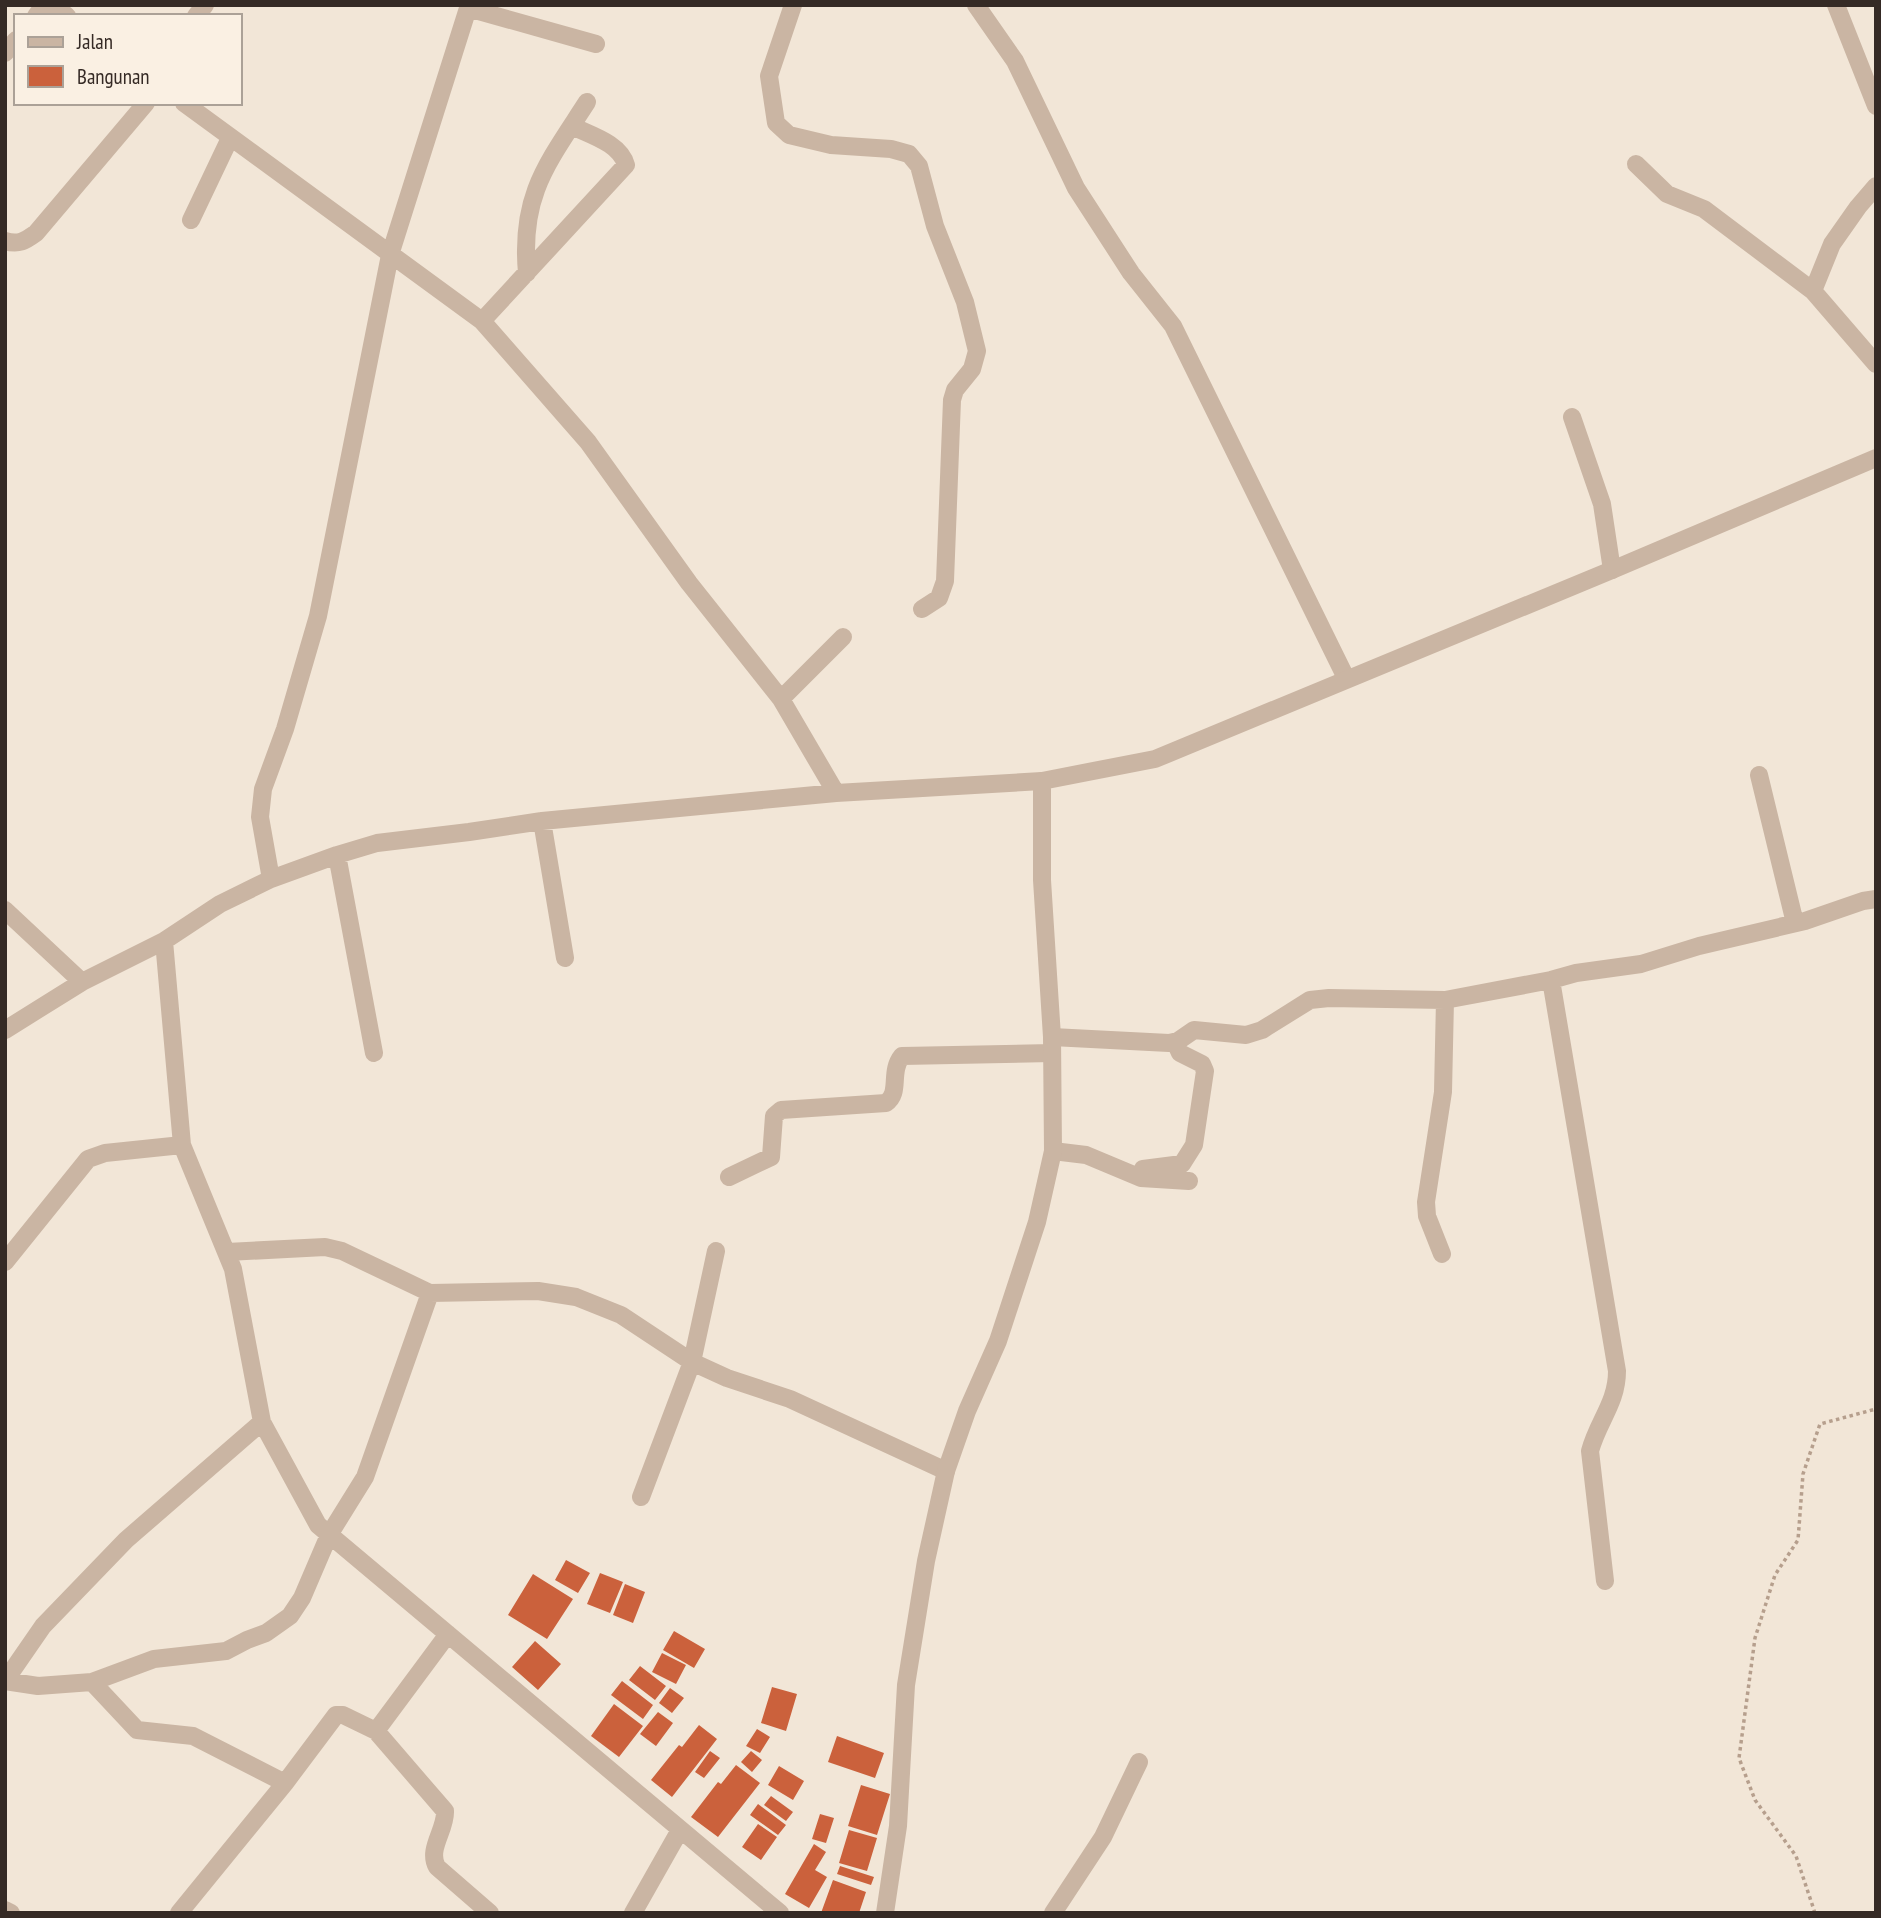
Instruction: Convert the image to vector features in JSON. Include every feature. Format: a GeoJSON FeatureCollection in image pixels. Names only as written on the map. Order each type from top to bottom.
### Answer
{"type":"FeatureCollection","features":[{"type":"Feature","properties":{"kind":"street"},"geometry":{"type":"LineString","coordinates":[[793,5],[769,76],[776,123],[789,135],[831,145],[891,149],[909,154],[919,166],[935,226],[965,302],[977,351],[972,369],[955,390],[952,400],[945,581],[939,598],[922,609]]}},
{"type":"Feature","properties":{"kind":"street"},"geometry":{"type":"LineString","coordinates":[[976,5],[1015,61],[1076,188],[1131,273],[1173,326],[1346,678]]}},
{"type":"Feature","properties":{"kind":"street"},"geometry":{"type":"LineString","coordinates":[[1836,5],[1876,106]]}},
{"type":"Feature","properties":{"kind":"street"},"geometry":{"type":"LineString","coordinates":[[271,879],[259,808],[318,617],[390,256],[468,6],[596,44]]}},
{"type":"Feature","properties":{"kind":"street"},"geometry":{"type":"LineString","coordinates":[[527,273],[525,234],[530,208],[545,167],[587,102]]}},
{"type":"Feature","properties":{"kind":"street"},"geometry":{"type":"LineString","coordinates":[[5,241],[16,244],[25,242],[36,233],[144,105]]}},
{"type":"Feature","properties":{"kind":"street"},"geometry":{"type":"LineString","coordinates":[[187,105],[482,321],[588,442],[690,583],[781,699],[836,793]]}},
{"type":"Feature","properties":{"kind":"street"},"geometry":{"type":"LineString","coordinates":[[482,321],[626,165],[622,155],[615,149],[572,126]]}},
{"type":"Feature","properties":{"kind":"street"},"geometry":{"type":"LineString","coordinates":[[191,219],[230,138]]}},
{"type":"Feature","properties":{"kind":"street"},"geometry":{"type":"LineString","coordinates":[[1636,164],[1667,194],[1704,209],[1813,291],[1876,365]]}},
{"type":"Feature","properties":{"kind":"street"},"geometry":{"type":"LineString","coordinates":[[1813,291],[1832,244],[1876,186]]}},
{"type":"Feature","properties":{"kind":"street"},"geometry":{"type":"LineString","coordinates":[[1572,417],[1602,504],[1612,570]]}},
{"type":"Feature","properties":{"kind":"street"},"geometry":{"type":"LineString","coordinates":[[5,1030],[82,982],[164,940],[220,904],[271,879],[377,844],[542,821],[836,793],[1042,781],[1155,759],[1612,570],[1876,457]]}},
{"type":"Feature","properties":{"kind":"street"},"geometry":{"type":"LineString","coordinates":[[781,699],[843,637]]}},
{"type":"Feature","properties":{"kind":"street"},"geometry":{"type":"LineString","coordinates":[[1759,775],[1796,923]]}},
{"type":"Feature","properties":{"kind":"street"},"geometry":{"type":"LineString","coordinates":[[885,1913],[898,1826],[906,1685],[926,1561],[947,1471],[967,1411],[998,1341],[1037,1222],[1053,1151],[1052,1045],[1042,880],[1042,781]]}},
{"type":"Feature","properties":{"kind":"street"},"geometry":{"type":"LineString","coordinates":[[542,821],[565,958]]}},
{"type":"Feature","properties":{"kind":"street"},"geometry":{"type":"LineString","coordinates":[[337,855],[374,1053]]}},
{"type":"Feature","properties":{"kind":"street"},"geometry":{"type":"LineString","coordinates":[[729,1177],[771,1157],[774,1116],[781,1110],[886,1103],[891,1100],[894,1091],[894,1068],[902,1056],[1052,1045],[1175,1042],[1194,1030],[1246,1035],[1262,1030],[1310,1000],[1445,1000],[1551,981],[1576,973],[1641,964],[1876,899]]}},
{"type":"Feature","properties":{"kind":"street"},"geometry":{"type":"LineString","coordinates":[[5,910],[82,982]]}},
{"type":"Feature","properties":{"kind":"street"},"geometry":{"type":"LineString","coordinates":[[164,940],[182,1144],[233,1269],[262,1422],[318,1525],[779,1913]]}},
{"type":"Feature","properties":{"kind":"street"},"geometry":{"type":"LineString","coordinates":[[1551,981],[1617,1371],[1615,1396],[1590,1451],[1605,1581]]}},
{"type":"Feature","properties":{"kind":"street"},"geometry":{"type":"LineString","coordinates":[[1442,1254],[1427,1216],[1426,1202],[1443,1092],[1445,1000]]}},
{"type":"Feature","properties":{"kind":"street"},"geometry":{"type":"LineString","coordinates":[[1141,1178],[1143,1168],[1182,1164],[1194,1145],[1205,1071],[1202,1064],[1180,1053],[1175,1042]]}},
{"type":"Feature","properties":{"kind":"street"},"geometry":{"type":"LineString","coordinates":[[5,1262],[88,1158],[105,1153],[182,1144]]}},
{"type":"Feature","properties":{"kind":"street"},"geometry":{"type":"LineString","coordinates":[[1053,1151],[1086,1155],[1141,1178],[1189,1181]]}},
{"type":"Feature","properties":{"kind":"street"},"geometry":{"type":"LineString","coordinates":[[227,1252],[310,1246],[334,1248],[430,1293],[538,1292],[576,1297],[621,1315],[692,1362],[727,1378],[790,1399],[947,1471]]}},
{"type":"Feature","properties":{"kind":"street"},"geometry":{"type":"LineString","coordinates":[[640,1497],[692,1362],[716,1251]]}},
{"type":"Feature","properties":{"kind":"street"},"geometry":{"type":"LineString","coordinates":[[262,1422],[126,1540],[43,1626],[5,1681],[38,1686],[92,1682],[154,1659],[226,1651],[267,1633],[290,1616],[302,1598],[330,1535],[365,1477],[430,1293]]}},
{"type":"Feature","properties":{"kind":"street"},"geometry":{"type":"LineString","coordinates":[[376,1731],[449,1634]]}},
{"type":"Feature","properties":{"kind":"street"},"geometry":{"type":"LineString","coordinates":[[92,1682],[137,1730],[193,1736],[285,1783]]}},
{"type":"Feature","properties":{"kind":"street"},"geometry":{"type":"LineString","coordinates":[[179,1913],[285,1783],[336,1715],[343,1715],[376,1731],[445,1811],[434,1852],[437,1867],[491,1913]]}},
{"type":"Feature","properties":{"kind":"street"},"geometry":{"type":"LineString","coordinates":[[1053,1913],[1103,1837],[1139,1762]]}},
{"type":"Feature","properties":{"kind":"street"},"geometry":{"type":"LineString","coordinates":[[633,1913],[680,1830]]}},
{"type":"Feature","properties":{"kind":"street"},"geometry":{"type":"LineString","coordinates":[[5,1910],[11,1913]]}},
{"type":"Feature","properties":{"kind":"path"},"geometry":{"type":"LineString","coordinates":[[1815,1913],[1796,1856],[1755,1800],[1739,1758],[1755,1638],[1775,1575],[1798,1540],[1803,1474],[1820,1424],[1876,1409]]}},
{"type":"Feature","properties":{"kind":"building"},"geometry":{"type":"Polygon","coordinates":[[[566,1560],[590,1573],[578,1593],[555,1580],[566,1560]]]}},
{"type":"Feature","properties":{"kind":"building"},"geometry":{"type":"Polygon","coordinates":[[[600,1573],[623,1582],[610,1613],[587,1604],[600,1573]]]}},
{"type":"Feature","properties":{"kind":"building"},"geometry":{"type":"Polygon","coordinates":[[[533,1574],[573,1599],[547,1639],[508,1615],[533,1574]]]}},
{"type":"Feature","properties":{"kind":"building"},"geometry":{"type":"Polygon","coordinates":[[[625,1584],[645,1592],[633,1623],[613,1615],[625,1584]]]}},
{"type":"Feature","properties":{"kind":"building"},"geometry":{"type":"Polygon","coordinates":[[[674,1631],[705,1649],[694,1668],[663,1650],[674,1631]]]}},
{"type":"Feature","properties":{"kind":"building"},"geometry":{"type":"Polygon","coordinates":[[[535,1641],[561,1664],[538,1690],[512,1667],[535,1641]]]}},
{"type":"Feature","properties":{"kind":"building"},"geometry":{"type":"Polygon","coordinates":[[[662,1653],[686,1665],[676,1684],[652,1672],[662,1653]]]}},
{"type":"Feature","properties":{"kind":"building"},"geometry":{"type":"Polygon","coordinates":[[[640,1666],[666,1686],[655,1700],[629,1680],[640,1666]]]}},
{"type":"Feature","properties":{"kind":"building"},"geometry":{"type":"Polygon","coordinates":[[[622,1681],[653,1705],[643,1719],[611,1695],[622,1681]]]}},
{"type":"Feature","properties":{"kind":"building"},"geometry":{"type":"Polygon","coordinates":[[[772,1687],[797,1694],[786,1731],[761,1723],[772,1687]]]}},
{"type":"Feature","properties":{"kind":"building"},"geometry":{"type":"Polygon","coordinates":[[[670,1688],[684,1698],[672,1713],[659,1703],[670,1688]]]}},
{"type":"Feature","properties":{"kind":"building"},"geometry":{"type":"Polygon","coordinates":[[[614,1704],[643,1726],[619,1757],[591,1736],[614,1704]]]}},
{"type":"Feature","properties":{"kind":"building"},"geometry":{"type":"Polygon","coordinates":[[[658,1712],[673,1723],[656,1746],[640,1734],[658,1712]]]}},
{"type":"Feature","properties":{"kind":"building"},"geometry":{"type":"Polygon","coordinates":[[[699,1725],[717,1739],[672,1797],[651,1780],[699,1725]]]}},
{"type":"Feature","properties":{"kind":"building"},"geometry":{"type":"Polygon","coordinates":[[[757,1729],[770,1737],[760,1753],[746,1746],[757,1729]]]}},
{"type":"Feature","properties":{"kind":"building"},"geometry":{"type":"Polygon","coordinates":[[[837,1736],[884,1753],[875,1778],[828,1762],[837,1736]]]}},
{"type":"Feature","properties":{"kind":"building"},"geometry":{"type":"Polygon","coordinates":[[[710,1751],[720,1758],[704,1778],[695,1772],[710,1751]]]}},
{"type":"Feature","properties":{"kind":"building"},"geometry":{"type":"Polygon","coordinates":[[[751,1751],[762,1760],[752,1772],[741,1762],[751,1751]]]}},
{"type":"Feature","properties":{"kind":"building"},"geometry":{"type":"Polygon","coordinates":[[[736,1765],[760,1783],[718,1837],[691,1817],[718,1782],[721,1784],[736,1765]]]}},
{"type":"Feature","properties":{"kind":"building"},"geometry":{"type":"Polygon","coordinates":[[[779,1766],[804,1781],[793,1800],[768,1785],[779,1766]]]}},
{"type":"Feature","properties":{"kind":"building"},"geometry":{"type":"Polygon","coordinates":[[[861,1785],[890,1794],[877,1835],[848,1826],[861,1785]]]}},
{"type":"Feature","properties":{"kind":"building"},"geometry":{"type":"Polygon","coordinates":[[[771,1796],[793,1812],[786,1821],[764,1805],[771,1796]]]}},
{"type":"Feature","properties":{"kind":"building"},"geometry":{"type":"Polygon","coordinates":[[[758,1804],[786,1825],[778,1835],[750,1815],[758,1804]]]}},
{"type":"Feature","properties":{"kind":"building"},"geometry":{"type":"Polygon","coordinates":[[[820,1814],[834,1818],[826,1843],[812,1839],[820,1814]]]}},
{"type":"Feature","properties":{"kind":"building"},"geometry":{"type":"Polygon","coordinates":[[[758,1824],[777,1837],[761,1860],[742,1847],[758,1824]]]}},
{"type":"Feature","properties":{"kind":"building"},"geometry":{"type":"Polygon","coordinates":[[[849,1830],[877,1838],[867,1871],[839,1863],[849,1830]]]}},
{"type":"Feature","properties":{"kind":"building"},"geometry":{"type":"Polygon","coordinates":[[[814,1844],[826,1852],[815,1870],[827,1877],[809,1908],[785,1894],[814,1844]]]}},
{"type":"Feature","properties":{"kind":"building"},"geometry":{"type":"Polygon","coordinates":[[[840,1866],[874,1877],[871,1885],[837,1874],[840,1866]]]}},
{"type":"Feature","properties":{"kind":"building"},"geometry":{"type":"Polygon","coordinates":[[[833,1880],[866,1892],[859,1913],[821,1913],[833,1880]]]}}]}
